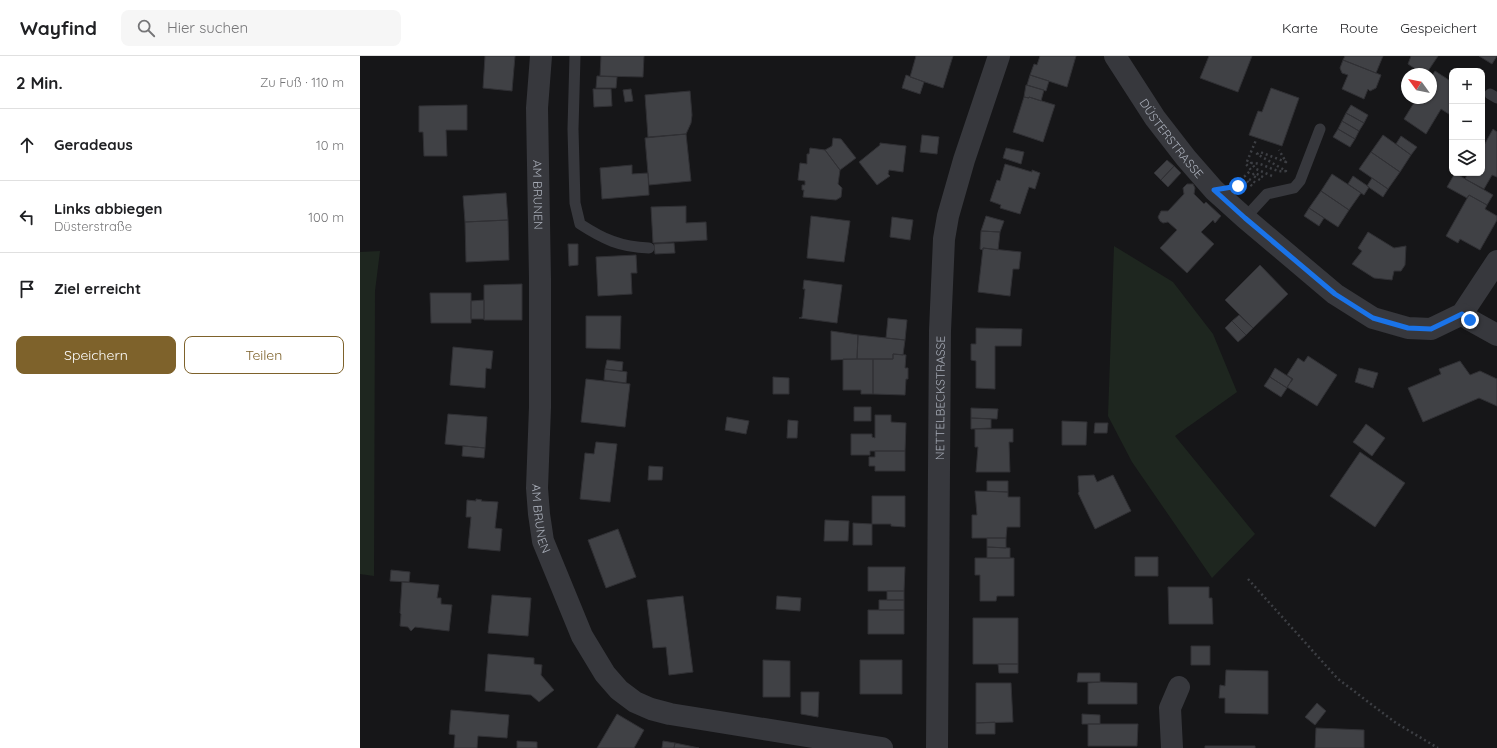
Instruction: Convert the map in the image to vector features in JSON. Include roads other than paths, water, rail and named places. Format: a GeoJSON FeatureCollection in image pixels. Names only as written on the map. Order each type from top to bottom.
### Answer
{"type":"FeatureCollection","features":[{"type":"Feature","properties":{"kind":"street","name":"AM BRUNEN"},"geometry":{"type":"LineString","coordinates":[[541,56],[537,108],[540,279],[540,407],[537,488],[543,541],[582,636],[604,674],[619,690],[635,702],[652,709],[670,714],[882,748]]}},
{"type":"Feature","properties":{"kind":"street","name":"NETTELBECKSTRASSE"},"geometry":{"type":"LineString","coordinates":[[937,748],[940,331],[944,239],[948,216],[964,160],[999,56]]}},
{"type":"Feature","properties":{"kind":"street","name":"DÜSTERSTRASSE"},"geometry":{"type":"LineString","coordinates":[[1115,56],[1155,118],[1186,158],[1214,190],[1335,294],[1373,318],[1408,328],[1431,329],[1462,314]]}},
{"type":"Feature","properties":{"kind":"street"},"geometry":{"type":"LineString","coordinates":[[1497,261],[1462,314],[1470,320],[1497,334]]}},
{"type":"Feature","properties":{"kind":"street"},"geometry":{"type":"LineString","coordinates":[[1172,748],[1170,708],[1180,687]]}},
{"type":"Feature","properties":{"kind":"lane"},"geometry":{"type":"LineString","coordinates":[[575,56],[573,129],[575,203],[580,224],[600,237],[632,247],[649,248]]}},
{"type":"Feature","properties":{"kind":"lane"},"geometry":{"type":"LineString","coordinates":[[1245,218],[1267,194],[1294,188],[1300,182],[1320,129]]}}]}
